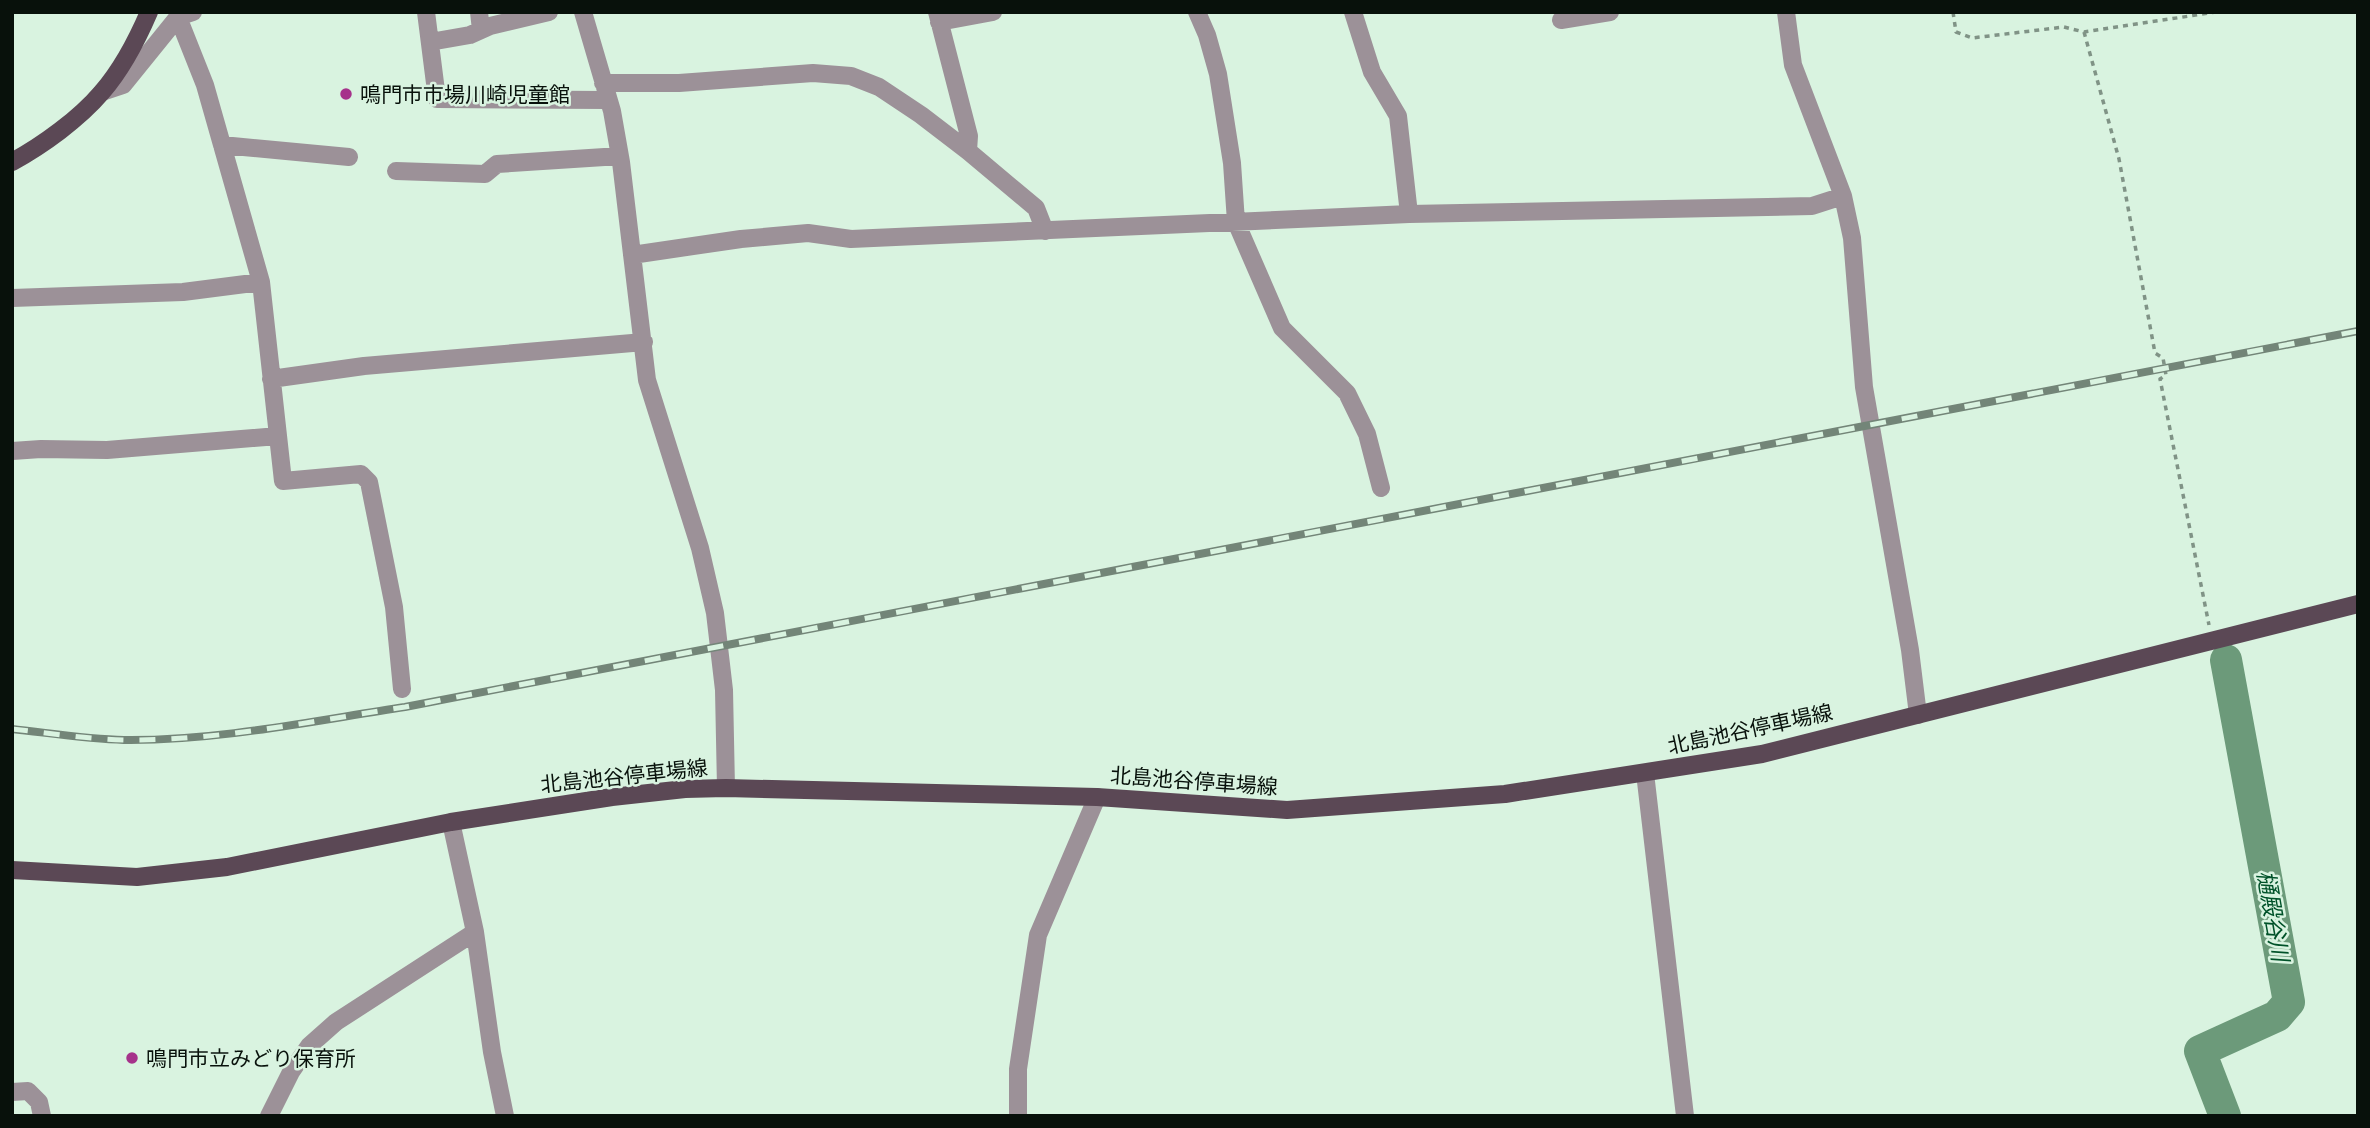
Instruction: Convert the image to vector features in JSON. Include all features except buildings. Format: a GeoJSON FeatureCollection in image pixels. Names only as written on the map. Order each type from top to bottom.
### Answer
{"type":"FeatureCollection","features":[{"type":"Feature","properties":{"kind":"main road"},"geometry":{"type":"LineString","coordinates":[[12,162],[45,144],[102,92],[137,40],[149,12]]}},
{"type":"Feature","properties":{"kind":"main road","name":"北島池谷停車場線"},"geometry":{"type":"LineString","coordinates":[[12,870],[137,877],[228,867],[451,822],[612,797],[685,789],[1097,797],[1287,810],[1505,794],[1762,754],[2358,604]]}},
{"type":"Feature","properties":{"kind":"street"},"geometry":{"type":"LineString","coordinates":[[426,12],[437,99],[606,92],[679,83],[813,73],[851,76],[879,87],[968,151],[1036,208],[1045,231]]}},
{"type":"Feature","properties":{"kind":"street"},"geometry":{"type":"LineString","coordinates":[[430,42],[470,35],[480,21],[490,26],[548,12]]}},
{"type":"Feature","properties":{"kind":"street"},"geometry":{"type":"LineString","coordinates":[[583,12],[606,92],[620,156],[647,380],[700,548],[715,613],[724,690],[726,788]]}},
{"type":"Feature","properties":{"kind":"street"},"geometry":{"type":"LineString","coordinates":[[968,151],[969,136],[938,17],[993,12]]}},
{"type":"Feature","properties":{"kind":"street"},"geometry":{"type":"LineString","coordinates":[[1197,12],[1218,74],[1232,163],[1236,222],[1282,328],[1348,393],[1367,433],[1381,488]]}},
{"type":"Feature","properties":{"kind":"street"},"geometry":{"type":"LineString","coordinates":[[1353,12],[1372,72],[1398,116],[1409,214]]}},
{"type":"Feature","properties":{"kind":"street"},"geometry":{"type":"LineString","coordinates":[[1561,20],[1610,12]]}},
{"type":"Feature","properties":{"kind":"street"},"geometry":{"type":"LineString","coordinates":[[1786,12],[1793,65],[1843,196],[1852,238],[1864,387],[1910,650],[1918,715]]}},
{"type":"Feature","properties":{"kind":"street"},"geometry":{"type":"LineString","coordinates":[[102,92],[122,86],[185,15]]}},
{"type":"Feature","properties":{"kind":"street"},"geometry":{"type":"LineString","coordinates":[[185,15],[261,282],[283,481],[362,474],[369,482],[394,607],[402,689]]}},
{"type":"Feature","properties":{"kind":"street"},"geometry":{"type":"LineString","coordinates":[[222,145],[349,157]]}},
{"type":"Feature","properties":{"kind":"street"},"geometry":{"type":"LineString","coordinates":[[396,171],[485,174],[497,164],[620,156]]}},
{"type":"Feature","properties":{"kind":"street"},"geometry":{"type":"LineString","coordinates":[[632,255],[741,239],[808,233],[851,239],[1409,214],[1812,206],[1843,196]]}},
{"type":"Feature","properties":{"kind":"street"},"geometry":{"type":"LineString","coordinates":[[12,298],[183,292],[261,282]]}},
{"type":"Feature","properties":{"kind":"street"},"geometry":{"type":"LineString","coordinates":[[271,379],[364,366],[644,342]]}},
{"type":"Feature","properties":{"kind":"street"},"geometry":{"type":"LineString","coordinates":[[12,452],[41,449],[107,450],[278,436]]}},
{"type":"Feature","properties":{"kind":"street"},"geometry":{"type":"LineString","coordinates":[[1645,773],[1685,1116]]}},
{"type":"Feature","properties":{"kind":"street"},"geometry":{"type":"LineString","coordinates":[[1018,1116],[1018,1069],[1038,935],[1097,797]]}},
{"type":"Feature","properties":{"kind":"street"},"geometry":{"type":"LineString","coordinates":[[451,822],[475,932],[492,1052],[505,1116]]}},
{"type":"Feature","properties":{"kind":"street"},"geometry":{"type":"LineString","coordinates":[[269,1116],[291,1072],[309,1046],[336,1022],[475,932]]}},
{"type":"Feature","properties":{"kind":"street"},"geometry":{"type":"LineString","coordinates":[[12,1092],[28,1091],[39,1102],[42,1116]]}},
{"type":"Feature","properties":{"kind":"path"},"geometry":{"type":"LineString","coordinates":[[1953,12],[1956,32],[1972,38],[2064,27],[2084,32],[2216,12]]}},
{"type":"Feature","properties":{"kind":"path"},"geometry":{"type":"LineString","coordinates":[[2084,32],[2119,159],[2155,354],[2163,358],[2166,375],[2160,379],[2212,640]]}},
{"type":"Feature","properties":{"kind":"waterway","name":"樋殿谷川"},"geometry":{"type":"LineString","coordinates":[[2225,1116],[2200,1051],[2277,1016],[2289,1002],[2226,660]]}},
{"type":"Feature","properties":{"kind":"railway"},"geometry":{"type":"LineString","coordinates":[[12,729],[124,740],[159,739],[265,729],[405,707],[2358,331]]}},
{"type":"Feature","properties":{"kind":"place","name":"鳴門市市場川崎児童館"},"geometry":{"type":"Point","coordinates":[346,94]}},
{"type":"Feature","properties":{"kind":"place","name":"鳴門市立みどり保育所"},"geometry":{"type":"Point","coordinates":[132,1058]}}]}
